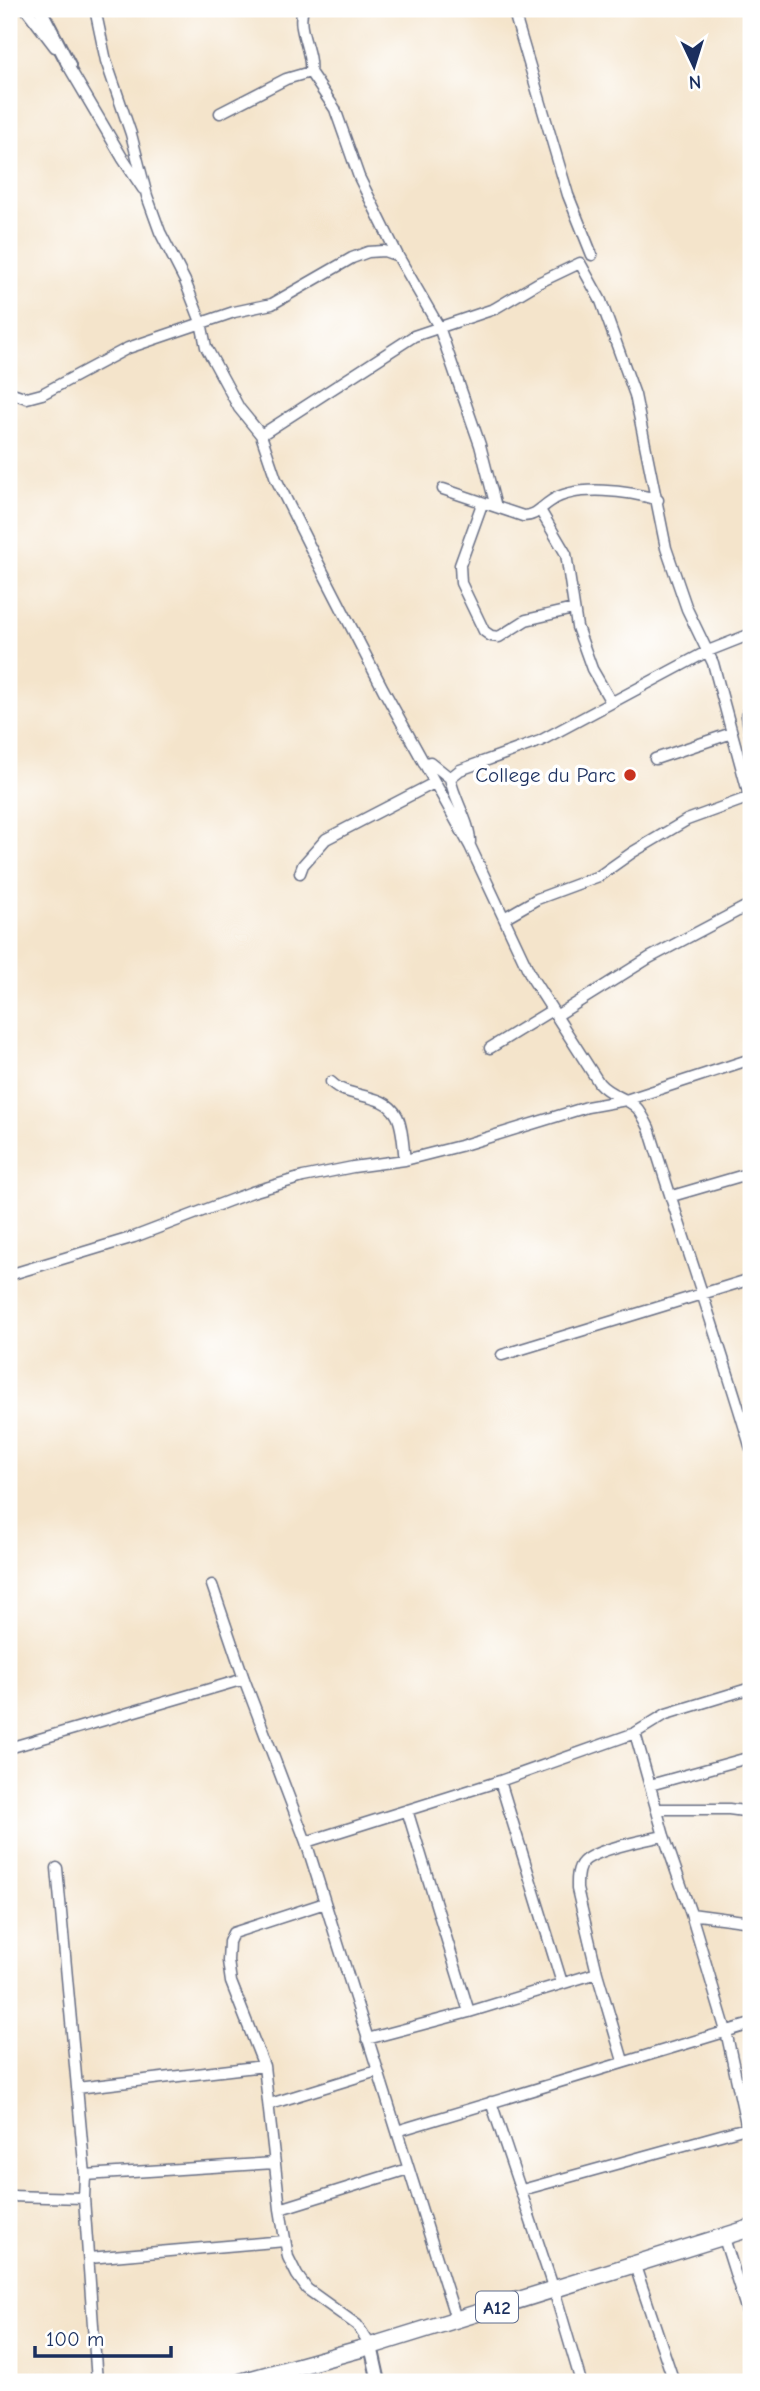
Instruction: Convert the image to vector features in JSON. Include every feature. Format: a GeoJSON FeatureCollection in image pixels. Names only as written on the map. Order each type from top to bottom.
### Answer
{"type":"FeatureCollection","features":[{"type":"Feature","properties":{"kind":"main road","name":"A12"},"geometry":{"type":"LineString","coordinates":[[250,2381],[635,2266],[751,2228]]}},
{"type":"Feature","properties":{"kind":"street"},"geometry":{"type":"LineString","coordinates":[[26,9],[69,65]]}},
{"type":"Feature","properties":{"kind":"street"},"geometry":{"type":"LineString","coordinates":[[40,9],[123,159],[148,196]]}},
{"type":"Feature","properties":{"kind":"street"},"geometry":{"type":"LineString","coordinates":[[95,9],[106,61],[131,134],[148,196],[160,232],[185,281],[201,322],[206,348],[239,408],[261,435],[276,479],[303,534],[470,846],[532,978],[599,1083],[605,1090],[638,1109],[649,1128],[718,1338],[751,1449]]}},
{"type":"Feature","properties":{"kind":"street"},"geometry":{"type":"LineString","coordinates":[[303,9],[302,33],[312,62],[310,72],[335,109],[359,177],[398,256],[439,327],[480,445],[496,507]]}},
{"type":"Feature","properties":{"kind":"street"},"geometry":{"type":"LineString","coordinates":[[513,9],[568,195],[592,255]]}},
{"type":"Feature","properties":{"kind":"street"},"geometry":{"type":"LineString","coordinates":[[220,113],[286,79],[310,72]]}},
{"type":"Feature","properties":{"kind":"street"},"geometry":{"type":"LineString","coordinates":[[9,392],[27,398],[42,394],[128,348],[201,322],[272,304],[352,258],[368,252],[384,251],[398,256]]}},
{"type":"Feature","properties":{"kind":"street"},"geometry":{"type":"LineString","coordinates":[[261,435],[414,336],[494,309],[538,283],[580,263],[601,301],[635,395],[666,548],[687,609],[713,663],[732,733],[749,779],[750,800],[687,820],[633,852],[600,876],[537,899],[504,918]]}},
{"type":"Feature","properties":{"kind":"street"},"geometry":{"type":"LineString","coordinates":[[443,489],[523,516],[531,516],[551,500],[566,495],[604,490],[635,493],[657,500]]}},
{"type":"Feature","properties":{"kind":"street"},"geometry":{"type":"LineString","coordinates":[[482,504],[460,565],[461,583],[484,631],[499,637],[526,620],[573,609]]}},
{"type":"Feature","properties":{"kind":"street"},"geometry":{"type":"LineString","coordinates":[[540,510],[566,554],[573,609],[592,669],[611,702]]}},
{"type":"Feature","properties":{"kind":"street"},"geometry":{"type":"LineString","coordinates":[[450,778],[460,770],[540,741],[708,651],[751,635]]}},
{"type":"Feature","properties":{"kind":"street"},"geometry":{"type":"LineString","coordinates":[[751,701],[747,716],[751,740]]}},
{"type":"Feature","properties":{"kind":"street"},"geometry":{"type":"LineString","coordinates":[[655,759],[732,733]]}},
{"type":"Feature","properties":{"kind":"street"},"geometry":{"type":"LineString","coordinates":[[424,764],[430,762],[450,778],[468,827],[470,846]]}},
{"type":"Feature","properties":{"kind":"street"},"geometry":{"type":"LineString","coordinates":[[300,873],[303,865],[326,839],[434,783]]}},
{"type":"Feature","properties":{"kind":"street"},"geometry":{"type":"LineString","coordinates":[[491,1048],[649,958],[751,904]]}},
{"type":"Feature","properties":{"kind":"street"},"geometry":{"type":"LineString","coordinates":[[9,1275],[113,1244],[251,1192],[315,1175],[405,1160],[460,1146],[587,1108],[626,1100],[751,1059]]}},
{"type":"Feature","properties":{"kind":"street"},"geometry":{"type":"LineString","coordinates":[[331,1082],[340,1091],[384,1101],[398,1116],[405,1160]]}},
{"type":"Feature","properties":{"kind":"street"},"geometry":{"type":"LineString","coordinates":[[672,1196],[751,1173]]}},
{"type":"Feature","properties":{"kind":"street"},"geometry":{"type":"LineString","coordinates":[[502,1355],[751,1279]]}},
{"type":"Feature","properties":{"kind":"street"},"geometry":{"type":"LineString","coordinates":[[212,1585],[244,1679],[306,1842],[456,2319]]}},
{"type":"Feature","properties":{"kind":"street"},"geometry":{"type":"LineString","coordinates":[[9,1748],[244,1679]]}},
{"type":"Feature","properties":{"kind":"street"},"geometry":{"type":"LineString","coordinates":[[306,1842],[500,1782],[635,1732],[666,1714],[751,1688]]}},
{"type":"Feature","properties":{"kind":"street"},"geometry":{"type":"LineString","coordinates":[[635,1732],[664,1836],[726,2031],[751,2147]]}},
{"type":"Feature","properties":{"kind":"street"},"geometry":{"type":"LineString","coordinates":[[650,1785],[751,1757]]}},
{"type":"Feature","properties":{"kind":"street"},"geometry":{"type":"LineString","coordinates":[[500,1782],[562,1983]]}},
{"type":"Feature","properties":{"kind":"street"},"geometry":{"type":"LineString","coordinates":[[656,1809],[729,1809],[751,1812]]}},
{"type":"Feature","properties":{"kind":"street"},"geometry":{"type":"LineString","coordinates":[[407,1810],[469,2012]]}},
{"type":"Feature","properties":{"kind":"street"},"geometry":{"type":"LineString","coordinates":[[623,2061],[597,1973],[577,1889],[580,1866],[600,1853],[664,1836]]}},
{"type":"Feature","properties":{"kind":"street"},"geometry":{"type":"LineString","coordinates":[[57,1868],[85,2175],[84,2199],[97,2382]]}},
{"type":"Feature","properties":{"kind":"street"},"geometry":{"type":"LineString","coordinates":[[325,1903],[233,1933],[229,1942],[228,1961],[231,1982],[264,2066],[288,2257],[307,2289],[357,2325],[371,2346],[379,2382]]}},
{"type":"Feature","properties":{"kind":"street"},"geometry":{"type":"LineString","coordinates":[[691,1914],[751,1922]]}},
{"type":"Feature","properties":{"kind":"street"},"geometry":{"type":"LineString","coordinates":[[367,2039],[469,2012],[597,1973]]}},
{"type":"Feature","properties":{"kind":"street"},"geometry":{"type":"LineString","coordinates":[[397,2131],[751,2024]]}},
{"type":"Feature","properties":{"kind":"street"},"geometry":{"type":"LineString","coordinates":[[77,2088],[264,2066]]}},
{"type":"Feature","properties":{"kind":"street"},"geometry":{"type":"LineString","coordinates":[[270,2104],[377,2071]]}},
{"type":"Feature","properties":{"kind":"street"},"geometry":{"type":"LineString","coordinates":[[491,2102],[522,2190],[582,2382]]}},
{"type":"Feature","properties":{"kind":"street"},"geometry":{"type":"LineString","coordinates":[[522,2190],[746,2128]]}},
{"type":"Feature","properties":{"kind":"street"},"geometry":{"type":"LineString","coordinates":[[85,2175],[275,2163]]}},
{"type":"Feature","properties":{"kind":"street"},"geometry":{"type":"LineString","coordinates":[[280,2209],[408,2169]]}},
{"type":"Feature","properties":{"kind":"street"},"geometry":{"type":"LineString","coordinates":[[9,2196],[84,2199]]}},
{"type":"Feature","properties":{"kind":"street"},"geometry":{"type":"LineString","coordinates":[[724,2238],[751,2324]]}},
{"type":"Feature","properties":{"kind":"street"},"geometry":{"type":"LineString","coordinates":[[89,2258],[285,2241]]}},
{"type":"Feature","properties":{"kind":"street"},"geometry":{"type":"LineString","coordinates":[[635,2266],[674,2382]]}},
{"type":"Feature","properties":{"kind":"place","name":"College du Parc"},"geometry":{"type":"Point","coordinates":[630,775]}}]}
